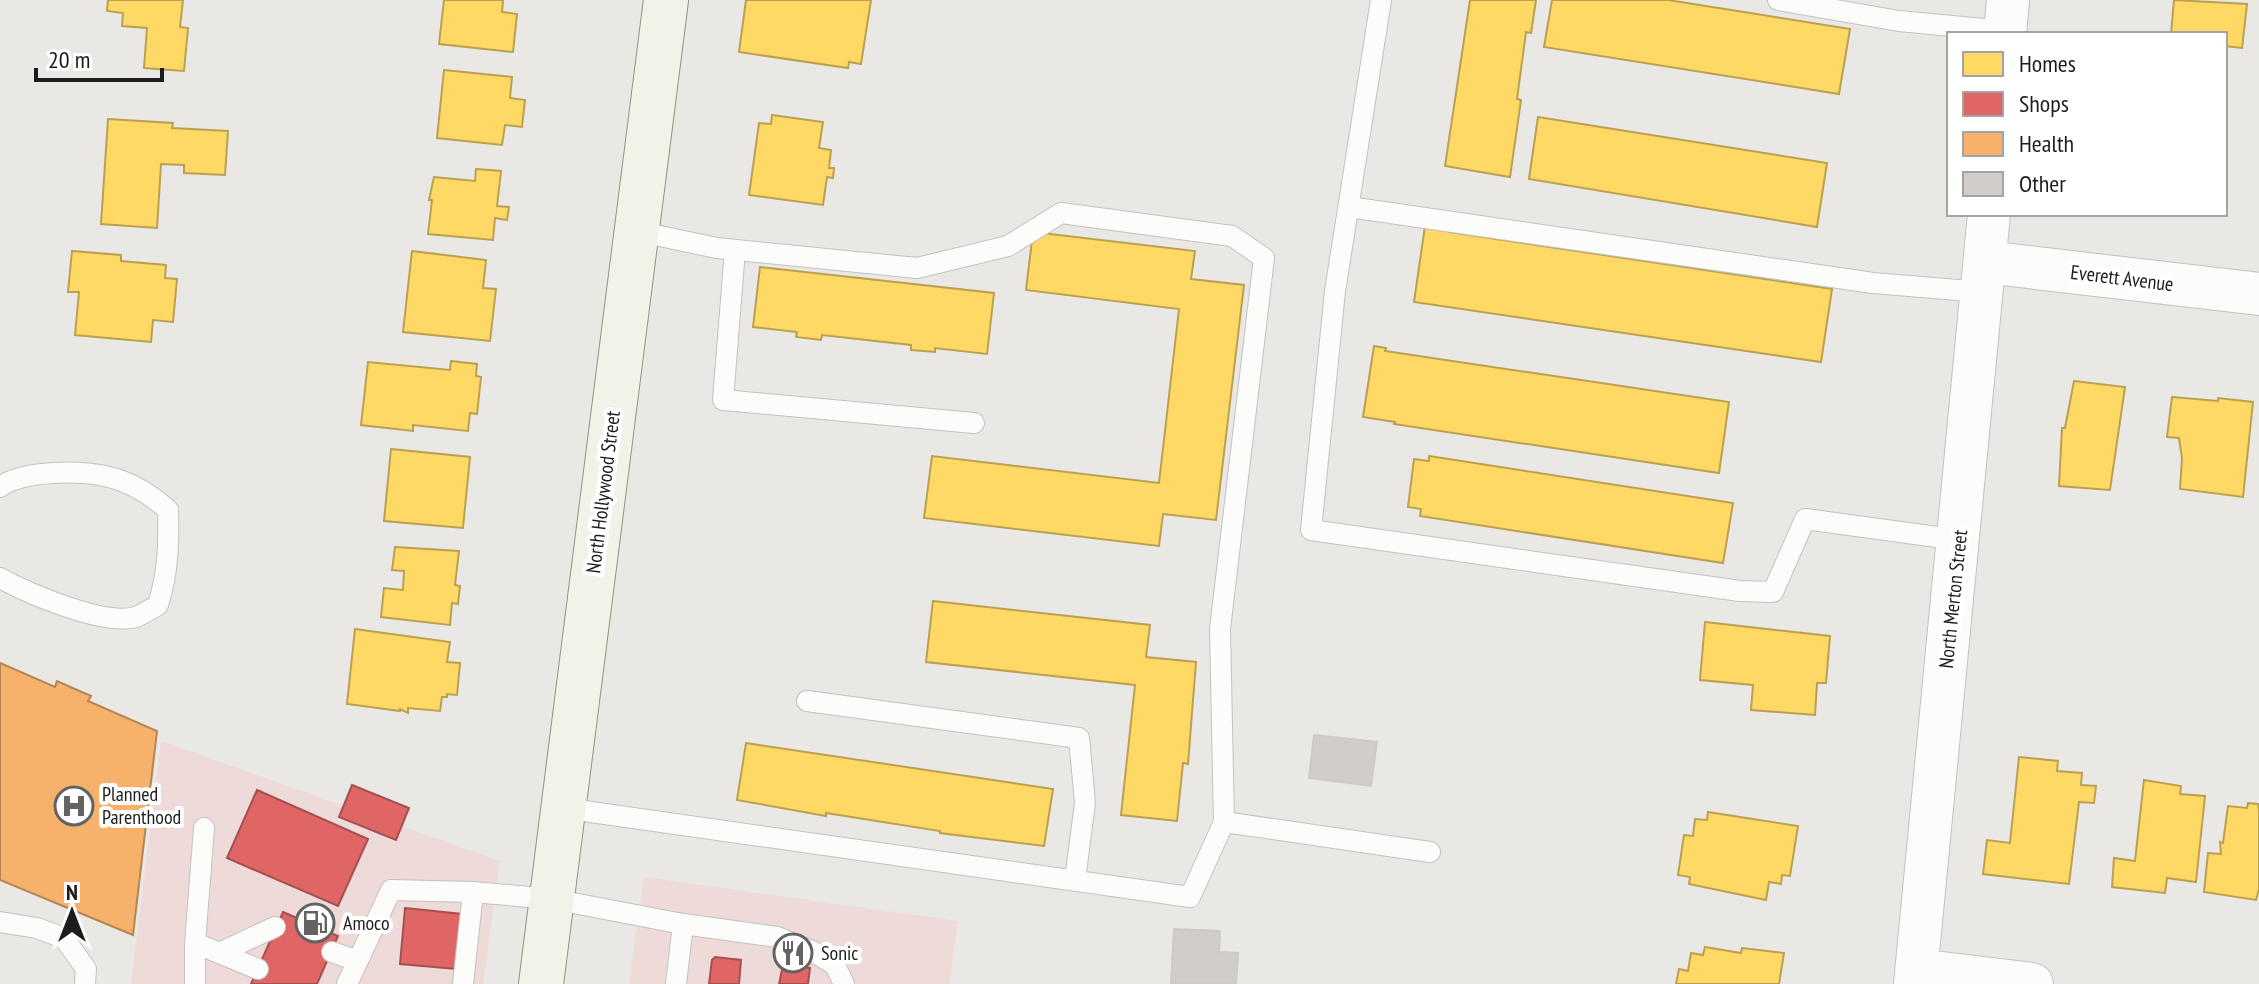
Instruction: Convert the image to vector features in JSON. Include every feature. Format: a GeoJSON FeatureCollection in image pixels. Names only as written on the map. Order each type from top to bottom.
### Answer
{"type":"FeatureCollection","features":[{"type":"Feature","properties":{"kind":"main road","name":"North Hollywood Street"},"geometry":{"type":"LineString","coordinates":[[541,984],[666,0]]}},
{"type":"Feature","properties":{"kind":"street","name":"North Merton Street"},"geometry":{"type":"LineString","coordinates":[[1916,977],[1989,216]]}},
{"type":"Feature","properties":{"kind":"street","name":"Everett Avenue"},"geometry":{"type":"LineString","coordinates":[[1984,277],[2259,294]]}},
{"type":"Feature","properties":{"kind":"street"},"geometry":{"type":"LineString","coordinates":[[1916,977],[2032,984]]}},
{"type":"Feature","properties":{"kind":"lane"},"geometry":{"type":"LineString","coordinates":[[1381,0],[1335,291],[1311,530],[1740,591],[1773,592],[1805,519],[1959,540]]}},
{"type":"Feature","properties":{"kind":"lane"},"geometry":{"type":"LineString","coordinates":[[1778,0],[1899,21],[2006,22]]}},
{"type":"Feature","properties":{"kind":"lane"},"geometry":{"type":"LineString","coordinates":[[1349,207],[1873,283],[1984,277]]}},
{"type":"Feature","properties":{"kind":"lane"},"geometry":{"type":"LineString","coordinates":[[563,808],[1190,897],[1224,822],[1220,629],[1264,258],[1232,236],[1061,213],[1008,246],[917,268],[735,250],[636,231]]}},
{"type":"Feature","properties":{"kind":"lane"},"geometry":{"type":"LineString","coordinates":[[735,250],[723,400],[974,423]]}},
{"type":"Feature","properties":{"kind":"lane"},"geometry":{"type":"LineString","coordinates":[[0,487],[12,478],[60,473],[109,477],[150,494],[168,510],[169,541],[166,577],[158,605],[135,617],[105,618],[21,590],[0,578]]}},
{"type":"Feature","properties":{"kind":"lane"},"geometry":{"type":"LineString","coordinates":[[807,701],[1079,738],[1085,803],[1075,880]]}},
{"type":"Feature","properties":{"kind":"lane"},"geometry":{"type":"LineString","coordinates":[[1224,822],[1430,852]]}},
{"type":"Feature","properties":{"kind":"lane"},"geometry":{"type":"LineString","coordinates":[[195,984],[204,828]]}},
{"type":"Feature","properties":{"kind":"lane"},"geometry":{"type":"LineString","coordinates":[[347,984],[391,890],[473,892],[552,899],[683,924],[777,937],[812,951],[835,965],[844,984]]}},
{"type":"Feature","properties":{"kind":"lane"},"geometry":{"type":"LineString","coordinates":[[463,984],[473,892]]}},
{"type":"Feature","properties":{"kind":"lane"},"geometry":{"type":"LineString","coordinates":[[0,922],[37,928],[64,938],[86,969],[85,984]]}},
{"type":"Feature","properties":{"kind":"lane"},"geometry":{"type":"LineString","coordinates":[[676,984],[683,924]]}},
{"type":"Feature","properties":{"kind":"lane"},"geometry":{"type":"LineString","coordinates":[[219,953],[275,927]]}},
{"type":"Feature","properties":{"kind":"lane"},"geometry":{"type":"LineString","coordinates":[[195,943],[258,969]]}},
{"type":"Feature","properties":{"kind":"lane"},"geometry":{"type":"LineString","coordinates":[[332,952],[358,961]]}},
{"type":"Feature","properties":{"kind":"shaded area","name":"Amoco"},"geometry":{"type":"Polygon","coordinates":[[[161,741],[500,861],[483,984],[131,984],[161,741]]]}},
{"type":"Feature","properties":{"kind":"shaded area","name":"Sonic"},"geometry":{"type":"Polygon","coordinates":[[[644,877],[958,921],[949,984],[629,984],[644,877]]]}},
{"type":"Feature","properties":{"kind":"building: Homes"},"geometry":{"type":"Polygon","coordinates":[[[108,0],[183,0],[180,27],[188,28],[184,71],[144,68],[147,28],[122,26],[123,13],[107,11],[108,0]]]}},
{"type":"Feature","properties":{"kind":"building: Homes"},"geometry":{"type":"Polygon","coordinates":[[[444,0],[503,0],[502,12],[517,14],[513,52],[439,44],[444,0]]]}},
{"type":"Feature","properties":{"kind":"building: Homes"},"geometry":{"type":"Polygon","coordinates":[[[746,0],[871,0],[861,64],[849,62],[848,68],[739,52],[746,0]]]}},
{"type":"Feature","properties":{"kind":"building: Homes"},"geometry":{"type":"Polygon","coordinates":[[[1470,0],[1536,0],[1531,33],[1526,32],[1517,99],[1521,100],[1510,177],[1445,166],[1470,0]]]}},
{"type":"Feature","properties":{"kind":"building: Homes"},"geometry":{"type":"Polygon","coordinates":[[[1552,0],[1668,0],[1850,29],[1839,94],[1544,47],[1552,0]]]}},
{"type":"Feature","properties":{"kind":"building: Homes"},"geometry":{"type":"Polygon","coordinates":[[[2174,0],[2247,4],[2242,48],[2227,46],[2227,32],[2171,32],[2174,0]]]}},
{"type":"Feature","properties":{"kind":"building: Homes"},"geometry":{"type":"Polygon","coordinates":[[[444,70],[512,77],[510,98],[525,100],[522,127],[505,125],[502,145],[437,138],[444,70]]]}},
{"type":"Feature","properties":{"kind":"building: Homes"},"geometry":{"type":"Polygon","coordinates":[[[772,115],[823,122],[819,148],[831,150],[829,168],[834,168],[833,178],[827,177],[823,205],[749,195],[759,123],[771,124],[772,115]]]}},
{"type":"Feature","properties":{"kind":"building: Homes"},"geometry":{"type":"Polygon","coordinates":[[[1538,117],[1827,163],[1817,227],[1529,179],[1538,117]]]}},
{"type":"Feature","properties":{"kind":"building: Homes"},"geometry":{"type":"Polygon","coordinates":[[[108,119],[173,123],[172,128],[228,131],[225,175],[184,173],[184,165],[161,164],[157,228],[101,224],[108,119]]]}},
{"type":"Feature","properties":{"kind":"building: Homes"},"geometry":{"type":"Polygon","coordinates":[[[476,169],[501,171],[497,206],[509,207],[507,220],[495,218],[493,240],[428,234],[432,200],[429,200],[434,177],[475,181],[476,169]]]}},
{"type":"Feature","properties":{"kind":"building: Homes"},"geometry":{"type":"Polygon","coordinates":[[[1425,226],[1832,289],[1821,362],[1414,302],[1425,226]]]}},
{"type":"Feature","properties":{"kind":"building: Homes"},"geometry":{"type":"Polygon","coordinates":[[[1033,232],[1195,251],[1191,279],[1244,285],[1216,520],[1163,514],[1159,546],[924,518],[932,456],[1159,483],[1179,309],[1026,290],[1033,232]]]}},
{"type":"Feature","properties":{"kind":"building: Homes"},"geometry":{"type":"Polygon","coordinates":[[[72,251],[121,255],[121,261],[166,265],[165,278],[177,279],[173,322],[153,320],[151,342],[75,335],[79,292],[68,292],[72,251]]]}},
{"type":"Feature","properties":{"kind":"building: Homes"},"geometry":{"type":"Polygon","coordinates":[[[412,251],[486,260],[483,288],[496,289],[490,341],[403,332],[412,251]]]}},
{"type":"Feature","properties":{"kind":"building: Homes"},"geometry":{"type":"Polygon","coordinates":[[[760,267],[994,293],[987,354],[935,348],[935,352],[911,350],[911,345],[822,335],[821,340],[796,337],[797,332],[753,327],[760,267]]]}},
{"type":"Feature","properties":{"kind":"building: Homes"},"geometry":{"type":"Polygon","coordinates":[[[1374,346],[1386,348],[1385,351],[1729,402],[1719,473],[1363,417],[1374,346]]]}},
{"type":"Feature","properties":{"kind":"building: Homes"},"geometry":{"type":"Polygon","coordinates":[[[451,361],[477,364],[476,376],[481,377],[477,414],[470,413],[468,431],[413,425],[413,431],[361,425],[368,362],[450,370],[451,361]]]}},
{"type":"Feature","properties":{"kind":"building: Homes"},"geometry":{"type":"Polygon","coordinates":[[[2074,381],[2125,387],[2110,490],[2059,486],[2062,428],[2065,428],[2074,381]]]}},
{"type":"Feature","properties":{"kind":"building: Homes"},"geometry":{"type":"Polygon","coordinates":[[[2172,397],[2253,402],[2243,497],[2180,489],[2182,458],[2179,438],[2167,437],[2172,397]]]}},
{"type":"Feature","properties":{"kind":"building: Homes"},"geometry":{"type":"Polygon","coordinates":[[[391,449],[470,457],[463,528],[384,521],[391,449]]]}},
{"type":"Feature","properties":{"kind":"building: Homes"},"geometry":{"type":"Polygon","coordinates":[[[1429,456],[1733,503],[1723,563],[1420,516],[1421,509],[1408,507],[1414,459],[1429,461],[1429,456]]]}},
{"type":"Feature","properties":{"kind":"building: Homes"},"geometry":{"type":"Polygon","coordinates":[[[395,547],[459,551],[455,585],[460,586],[458,604],[452,603],[450,625],[381,617],[384,588],[403,590],[404,571],[392,570],[395,547]]]}},
{"type":"Feature","properties":{"kind":"building: Homes"},"geometry":{"type":"Polygon","coordinates":[[[933,601],[1150,625],[1146,657],[1196,662],[1188,764],[1183,763],[1177,821],[1121,815],[1135,685],[926,662],[933,601]]]}},
{"type":"Feature","properties":{"kind":"building: Homes"},"geometry":{"type":"Polygon","coordinates":[[[1705,622],[1830,636],[1826,683],[1817,683],[1815,715],[1751,710],[1753,685],[1700,680],[1705,622]]]}},
{"type":"Feature","properties":{"kind":"building: Homes"},"geometry":{"type":"Polygon","coordinates":[[[355,629],[450,642],[447,662],[460,663],[457,695],[442,697],[440,711],[408,708],[408,713],[400,709],[347,704],[355,629]]]}},
{"type":"Feature","properties":{"kind":"building: Homes"},"geometry":{"type":"Polygon","coordinates":[[[746,743],[1053,789],[1044,846],[940,833],[826,813],[826,816],[737,800],[746,743]]]}},
{"type":"Feature","properties":{"kind":"building: Homes"},"geometry":{"type":"Polygon","coordinates":[[[2019,757],[2058,761],[2057,771],[2082,773],[2081,785],[2096,786],[2094,803],[2079,802],[2069,884],[1983,874],[1987,840],[2010,843],[2019,757]]]}},
{"type":"Feature","properties":{"kind":"building: Homes"},"geometry":{"type":"Polygon","coordinates":[[[2144,780],[2181,786],[2180,794],[2205,796],[2196,882],[2167,878],[2165,893],[2112,887],[2114,858],[2135,861],[2144,780]]]}},
{"type":"Feature","properties":{"kind":"building: Homes"},"geometry":{"type":"Polygon","coordinates":[[[2248,803],[2258,804],[2259,810],[2259,889],[2256,900],[2204,892],[2208,853],[2221,854],[2220,842],[2223,843],[2228,806],[2247,808],[2248,803]]]}},
{"type":"Feature","properties":{"kind":"building: Homes"},"geometry":{"type":"Polygon","coordinates":[[[1708,812],[1798,826],[1790,876],[1782,875],[1781,884],[1769,882],[1766,900],[1689,884],[1690,877],[1678,875],[1684,835],[1693,836],[1695,819],[1707,820],[1708,812]]]}},
{"type":"Feature","properties":{"kind":"building: Homes"},"geometry":{"type":"Polygon","coordinates":[[[1705,947],[1741,953],[1742,948],[1784,953],[1779,984],[1676,984],[1679,969],[1688,971],[1691,953],[1703,955],[1705,947]]]}},
{"type":"Feature","properties":{"kind":"building: Shops"},"geometry":{"type":"Polygon","coordinates":[[[352,785],[409,808],[396,840],[339,817],[352,785]]]}},
{"type":"Feature","properties":{"kind":"building: Shops"},"geometry":{"type":"Polygon","coordinates":[[[257,790],[368,839],[338,906],[227,858],[257,790]]]}},
{"type":"Feature","properties":{"kind":"building: Shops"},"geometry":{"type":"Polygon","coordinates":[[[405,908],[462,914],[456,969],[400,964],[405,908]]]}},
{"type":"Feature","properties":{"kind":"building: Shops"},"geometry":{"type":"Polygon","coordinates":[[[283,912],[338,936],[317,984],[251,984],[283,912]]]}},
{"type":"Feature","properties":{"kind":"building: Shops"},"geometry":{"type":"Polygon","coordinates":[[[715,957],[741,960],[739,984],[709,984],[715,957]]]}},
{"type":"Feature","properties":{"kind":"building: Shops"},"geometry":{"type":"Polygon","coordinates":[[[783,965],[810,968],[808,984],[779,984],[783,965]]]}},
{"type":"Feature","properties":{"kind":"building: Health","name":"Planned Parenthood"},"geometry":{"type":"Polygon","coordinates":[[[0,663],[55,687],[57,681],[91,696],[88,701],[157,731],[133,935],[0,880],[0,663]]]}},
{"type":"Feature","properties":{"kind":"building: Other"},"geometry":{"type":"Polygon","coordinates":[[[1314,735],[1377,742],[1371,786],[1309,778],[1314,735]]]}},
{"type":"Feature","properties":{"kind":"building: Other"},"geometry":{"type":"Polygon","coordinates":[[[1174,929],[1220,931],[1219,952],[1238,953],[1236,984],[1171,984],[1174,929]]]}},
{"type":"Feature","properties":{"kind":"place","name":"Planned Parenthood"},"geometry":{"type":"Point","coordinates":[74,806]}},
{"type":"Feature","properties":{"kind":"place","name":"Amoco"},"geometry":{"type":"Point","coordinates":[315,923]}},
{"type":"Feature","properties":{"kind":"place","name":"Sonic"},"geometry":{"type":"Point","coordinates":[793,953]}}]}
